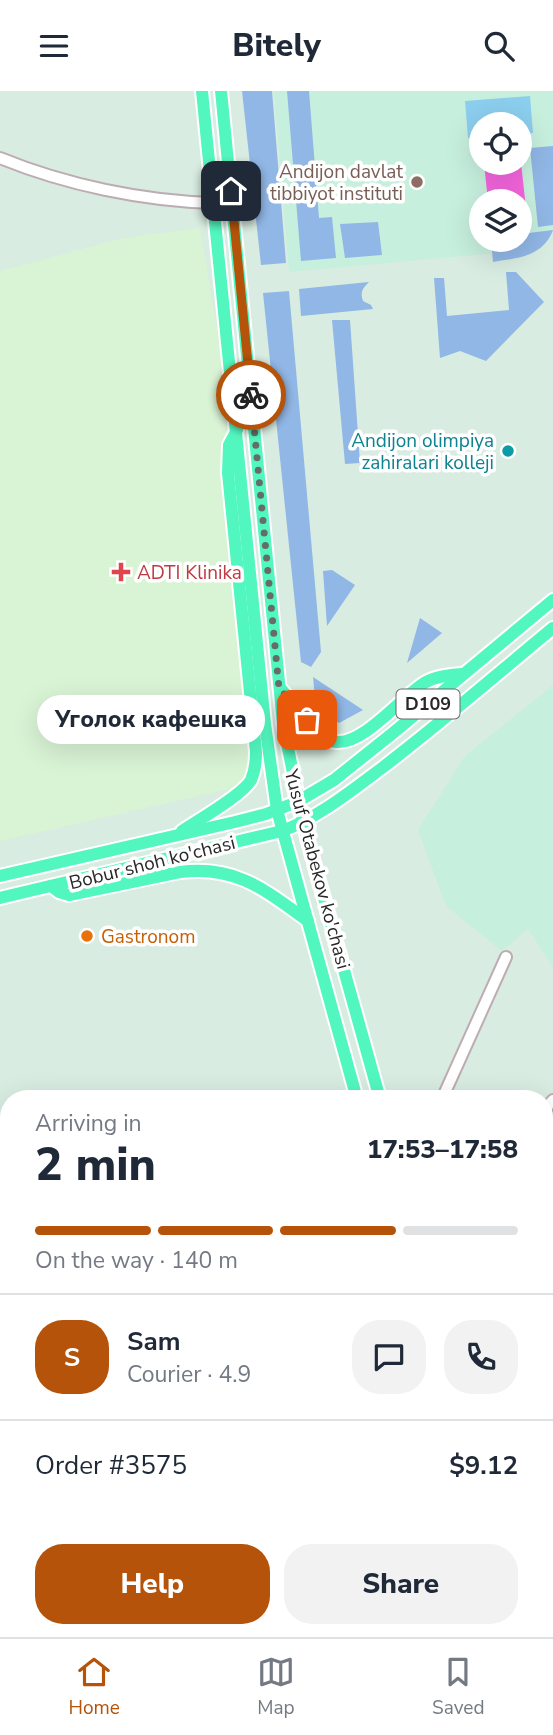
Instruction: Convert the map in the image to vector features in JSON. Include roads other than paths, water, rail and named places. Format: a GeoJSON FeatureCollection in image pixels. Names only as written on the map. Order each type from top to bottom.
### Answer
{"type":"FeatureCollection","features":[{"type":"Feature","properties":{"kind":"main road","name":"Yusuf Otabekov ko'chasi"},"geometry":{"type":"LineString","coordinates":[[202,91],[265,724],[277,810],[355,1090]]}},
{"type":"Feature","properties":{"kind":"main road","name":"Yusuf Otabekov ko'chasi"},"geometry":{"type":"LineString","coordinates":[[221,91],[283,723],[297,802],[377,1090]]}},
{"type":"Feature","properties":{"kind":"main road"},"geometry":{"type":"LineString","coordinates":[[176,835],[243,790],[256,767],[228,473],[229,445],[237,430]]}},
{"type":"Feature","properties":{"kind":"main road","name":"D109"},"geometry":{"type":"LineString","coordinates":[[277,810],[297,802],[334,780],[553,600]]}},
{"type":"Feature","properties":{"kind":"main road","name":"D109"},"geometry":{"type":"LineString","coordinates":[[303,823],[408,748],[553,628]]}},
{"type":"Feature","properties":{"kind":"main road"},"geometry":{"type":"LineString","coordinates":[[279,688],[322,736],[338,743],[351,740],[365,731],[426,683],[464,674]]}},
{"type":"Feature","properties":{"kind":"main road"},"geometry":{"type":"LineString","coordinates":[[0,876],[277,810]]}},
{"type":"Feature","properties":{"kind":"main road","name":"Bobur shoh ko'chasi"},"geometry":{"type":"LineString","coordinates":[[0,898],[282,831],[303,823]]}},
{"type":"Feature","properties":{"kind":"main road"},"geometry":{"type":"LineString","coordinates":[[51,886],[59,893],[69,895],[197,870],[240,878],[252,883],[308,921]]}},
{"type":"Feature","properties":{"kind":"street"},"geometry":{"type":"LineString","coordinates":[[0,158],[29,170],[108,190],[214,203]]}},
{"type":"Feature","properties":{"kind":"street"},"geometry":{"type":"LineString","coordinates":[[446,1090],[506,957]]}},
{"type":"Feature","properties":{"kind":"place","name":"Andijon davlat tibbiyot instituti"},"geometry":{"type":"Point","coordinates":[417,182]}},
{"type":"Feature","properties":{"kind":"place","name":"Andijon olimpiya zahiralari kolleji"},"geometry":{"type":"Point","coordinates":[508,451]}},
{"type":"Feature","properties":{"kind":"place","name":"ADTI Klinika"},"geometry":{"type":"Point","coordinates":[121,572]}},
{"type":"Feature","properties":{"kind":"place","name":"Уголок кафешка"},"geometry":{"type":"Point","coordinates":[307,720]}},
{"type":"Feature","properties":{"kind":"place","name":"Gastronom"},"geometry":{"type":"Point","coordinates":[87,936]}}]}
